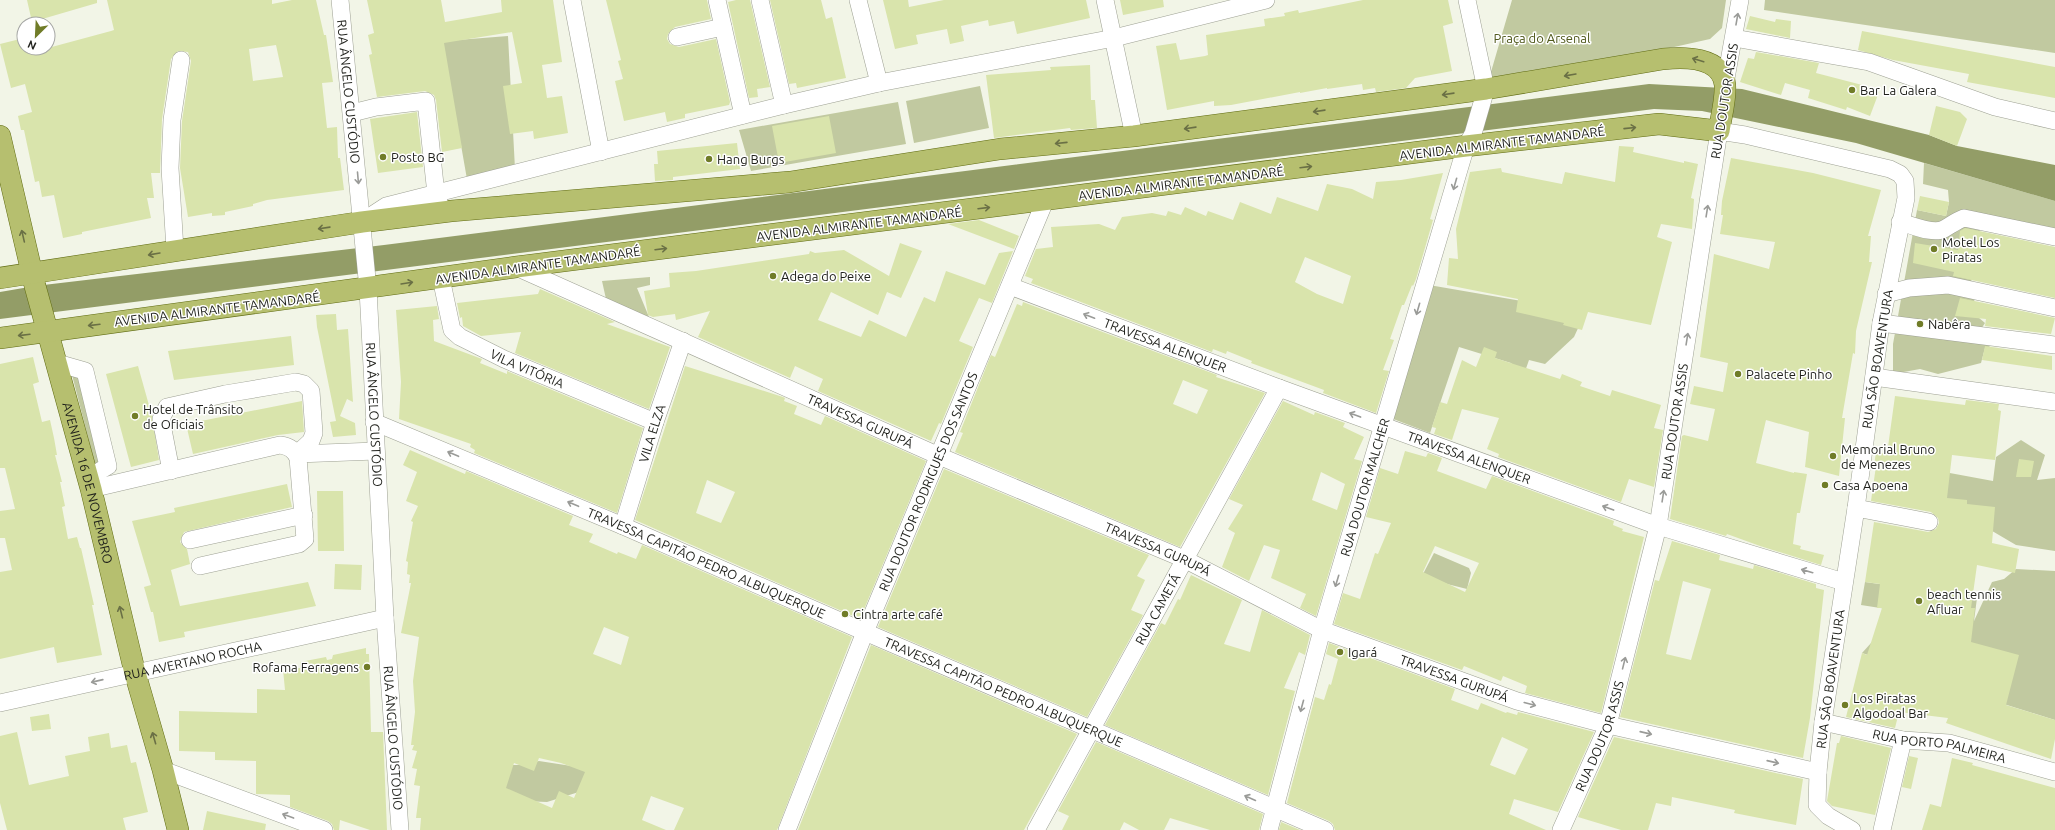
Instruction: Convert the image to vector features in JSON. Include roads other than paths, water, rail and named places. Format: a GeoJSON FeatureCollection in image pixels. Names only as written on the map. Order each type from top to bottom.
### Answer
{"type":"FeatureCollection","features":[{"type":"Feature","properties":{"kind":"main road"},"geometry":{"type":"LineString","coordinates":[[0,278],[34,280],[175,250],[362,222],[439,203],[790,182],[1000,149],[1134,136],[1484,94],[1663,59],[1683,57],[1693,58],[1712,65],[1721,73],[1725,84]]}},
{"type":"Feature","properties":{"kind":"main road","name":"RUA DOUTOR ASSIS"},"geometry":{"type":"LineString","coordinates":[[1720,124],[1725,84]]}},
{"type":"Feature","properties":{"kind":"main road","name":"AVENIDA ALMIRANTE TAMANDARÉ"},"geometry":{"type":"LineString","coordinates":[[0,338],[46,326],[368,283],[441,278],[516,267],[1045,201],[1469,140],[1659,124],[1720,124]]}},
{"type":"Feature","properties":{"kind":"main road","name":"AVENIDA 16 DE NOVEMBRO"},"geometry":{"type":"LineString","coordinates":[[0,136],[34,280],[89,484],[135,673],[163,770],[178,830]]}},
{"type":"Feature","properties":{"kind":"street","name":"RUA ÂNGELO CUSTÓDIO"},"geometry":{"type":"LineString","coordinates":[[340,0],[368,283],[385,618],[400,830]]}},
{"type":"Feature","properties":{"kind":"street"},"geometry":{"type":"LineString","coordinates":[[572,0],[601,152]]}},
{"type":"Feature","properties":{"kind":"street"},"geometry":{"type":"LineString","coordinates":[[717,0],[743,115]]}},
{"type":"Feature","properties":{"kind":"street"},"geometry":{"type":"LineString","coordinates":[[760,0],[784,105]]}},
{"type":"Feature","properties":{"kind":"street"},"geometry":{"type":"LineString","coordinates":[[858,0],[879,83]]}},
{"type":"Feature","properties":{"kind":"street"},"geometry":{"type":"LineString","coordinates":[[1105,0],[1134,136]]}},
{"type":"Feature","properties":{"kind":"street"},"geometry":{"type":"LineString","coordinates":[[352,113],[376,107],[426,101],[439,203],[601,152],[743,115],[879,83],[1114,38],[1213,6],[1266,0]]}},
{"type":"Feature","properties":{"kind":"street"},"geometry":{"type":"LineString","coordinates":[[1467,0],[1484,94]]}},
{"type":"Feature","properties":{"kind":"street","name":"RUA DOUTOR ASSIS"},"geometry":{"type":"LineString","coordinates":[[1725,84],[1740,0]]}},
{"type":"Feature","properties":{"kind":"street"},"geometry":{"type":"LineString","coordinates":[[677,37],[723,27]]}},
{"type":"Feature","properties":{"kind":"street"},"geometry":{"type":"LineString","coordinates":[[1734,38],[1868,62],[1995,107],[2055,121]]}},
{"type":"Feature","properties":{"kind":"street"},"geometry":{"type":"LineString","coordinates":[[175,250],[170,160],[172,120],[181,60]]}},
{"type":"Feature","properties":{"kind":"street","name":"RUA DOUTOR MALCHER"},"geometry":{"type":"LineString","coordinates":[[1269,830],[1322,630],[1484,94]]}},
{"type":"Feature","properties":{"kind":"street","name":"RUA DOUTOR ASSIS"},"geometry":{"type":"LineString","coordinates":[[1561,830],[1608,725],[1658,526],[1720,124]]}},
{"type":"Feature","properties":{"kind":"street","name":"RUA SÃO BOAVENTURA"},"geometry":{"type":"LineString","coordinates":[[1720,124],[1745,135],[1875,165],[1895,172],[1905,181],[1906,198],[1881,323],[1856,508],[1823,722],[1818,772],[1817,805],[1828,816],[1852,830]]}},
{"type":"Feature","properties":{"kind":"street","name":"RUA DOUTOR RODRIGUES DOS SANTOS"},"geometry":{"type":"LineString","coordinates":[[787,830],[865,632],[1045,201]]}},
{"type":"Feature","properties":{"kind":"street"},"geometry":{"type":"LineString","coordinates":[[1900,222],[1933,230],[1943,230],[1953,222],[1964,218],[2055,237]]}},
{"type":"Feature","properties":{"kind":"street","name":"TRAVESSA GURUPÁ"},"geometry":{"type":"LineString","coordinates":[[516,267],[939,456],[1184,559],[1322,630],[1517,701],[1608,725],[1818,772]]}},
{"type":"Feature","properties":{"kind":"street","name":"VILA VITÓRIA"},"geometry":{"type":"LineString","coordinates":[[441,278],[452,330],[460,337],[504,359],[655,422]]}},
{"type":"Feature","properties":{"kind":"street","name":"TRAVESSA ALENQUER"},"geometry":{"type":"LineString","coordinates":[[1010,286],[1279,388],[1658,526],[1844,582]]}},
{"type":"Feature","properties":{"kind":"street"},"geometry":{"type":"LineString","coordinates":[[1886,294],[1909,288],[1948,286],[2055,308]]}},
{"type":"Feature","properties":{"kind":"street"},"geometry":{"type":"LineString","coordinates":[[1881,323],[2055,345]]}},
{"type":"Feature","properties":{"kind":"street","name":"VILA ELZA"},"geometry":{"type":"LineString","coordinates":[[623,526],[655,422],[683,341]]}},
{"type":"Feature","properties":{"kind":"street"},"geometry":{"type":"LineString","coordinates":[[1874,377],[2055,402]]}},
{"type":"Feature","properties":{"kind":"street"},"geometry":{"type":"LineString","coordinates":[[171,471],[162,419],[163,413],[167,407],[225,394],[296,382],[304,384],[311,391],[314,433],[311,441],[297,454]]}},
{"type":"Feature","properties":{"kind":"street","name":"RUA CAMETÁ"},"geometry":{"type":"LineString","coordinates":[[1036,830],[1279,388]]}},
{"type":"Feature","properties":{"kind":"street","name":"TRAVESSA CAPITÃO PEDRO ALBUQUERQUE"},"geometry":{"type":"LineString","coordinates":[[374,422],[623,526],[1325,830]]}},
{"type":"Feature","properties":{"kind":"street"},"geometry":{"type":"LineString","coordinates":[[89,484],[171,471],[280,445],[288,447],[297,454],[376,451]]}},
{"type":"Feature","properties":{"kind":"street"},"geometry":{"type":"LineString","coordinates":[[200,566],[301,543],[306,536],[297,454]]}},
{"type":"Feature","properties":{"kind":"street"},"geometry":{"type":"LineString","coordinates":[[1856,508],[1929,522]]}},
{"type":"Feature","properties":{"kind":"street"},"geometry":{"type":"LineString","coordinates":[[190,540],[304,515]]}},
{"type":"Feature","properties":{"kind":"street","name":"RUA AVERTANO ROCHA"},"geometry":{"type":"LineString","coordinates":[[0,703],[385,618]]}},
{"type":"Feature","properties":{"kind":"street","name":"RUA PORTO PALMEIRA"},"geometry":{"type":"LineString","coordinates":[[1823,722],[1903,740],[1949,743],[2055,772]]}},
{"type":"Feature","properties":{"kind":"street"},"geometry":{"type":"LineString","coordinates":[[1882,830],[1903,740]]}},
{"type":"Feature","properties":{"kind":"street"},"geometry":{"type":"LineString","coordinates":[[163,770],[324,830]]}},
{"type":"Feature","properties":{"kind":"place","name":"Bar La Galera"},"geometry":{"type":"Point","coordinates":[1852,90]}},
{"type":"Feature","properties":{"kind":"place","name":"Posto BG"},"geometry":{"type":"Point","coordinates":[383,157]}},
{"type":"Feature","properties":{"kind":"place","name":"Hang Burgs"},"geometry":{"type":"Point","coordinates":[709,159]}},
{"type":"Feature","properties":{"kind":"place","name":"Motel Los Piratas"},"geometry":{"type":"Point","coordinates":[1934,249]}},
{"type":"Feature","properties":{"kind":"place","name":"Adega do Peixe"},"geometry":{"type":"Point","coordinates":[773,276]}},
{"type":"Feature","properties":{"kind":"place","name":"Nabêra"},"geometry":{"type":"Point","coordinates":[1920,324]}},
{"type":"Feature","properties":{"kind":"place","name":"Palacete Pinho"},"geometry":{"type":"Point","coordinates":[1738,374]}},
{"type":"Feature","properties":{"kind":"place","name":"Hotel de Trânsito de Oficiais"},"geometry":{"type":"Point","coordinates":[135,416]}},
{"type":"Feature","properties":{"kind":"place","name":"Memorial Bruno de Menezes"},"geometry":{"type":"Point","coordinates":[1833,456]}},
{"type":"Feature","properties":{"kind":"place","name":"Casa Apoena"},"geometry":{"type":"Point","coordinates":[1825,485]}},
{"type":"Feature","properties":{"kind":"place","name":"beach tennis Afluar"},"geometry":{"type":"Point","coordinates":[1919,601]}},
{"type":"Feature","properties":{"kind":"place","name":"Cintra arte café"},"geometry":{"type":"Point","coordinates":[845,614]}},
{"type":"Feature","properties":{"kind":"place","name":"Igará"},"geometry":{"type":"Point","coordinates":[1340,652]}},
{"type":"Feature","properties":{"kind":"place","name":"Rofama Ferragens"},"geometry":{"type":"Point","coordinates":[367,667]}},
{"type":"Feature","properties":{"kind":"place","name":"Los Piratas Algodoal Bar"},"geometry":{"type":"Point","coordinates":[1845,705]}},
{"type":"Feature","properties":{"kind":"park label","name":"Praça do Arsenal"},"geometry":{"type":"Point","coordinates":[1542,38]}}]}
